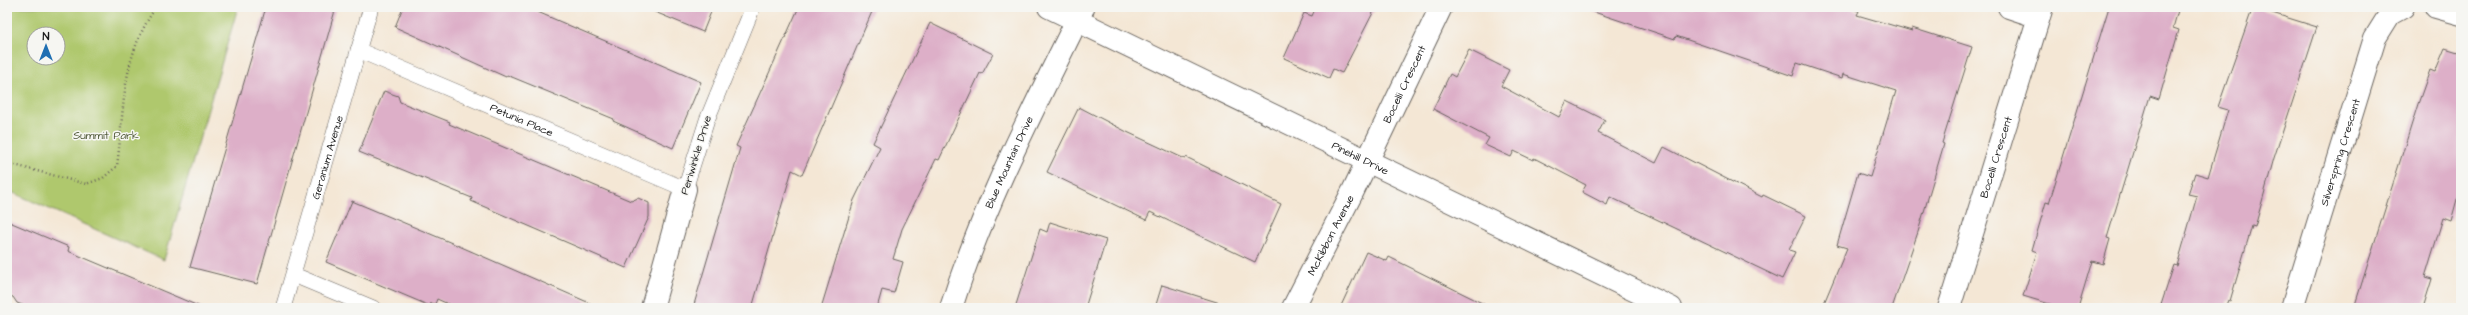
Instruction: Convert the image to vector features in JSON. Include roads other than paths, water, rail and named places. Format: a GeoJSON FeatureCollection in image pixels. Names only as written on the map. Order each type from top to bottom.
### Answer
{"type":"FeatureCollection","features":[{"type":"Feature","properties":{"kind":"street","name":"Pinehill Drive"},"geometry":{"type":"LineString","coordinates":[[1049,7],[1080,14],[1367,161],[1658,305]]}},
{"type":"Feature","properties":{"kind":"street","name":"Bocelli Crescent"},"geometry":{"type":"LineString","coordinates":[[1367,161],[1441,7]]}},
{"type":"Feature","properties":{"kind":"street"},"geometry":{"type":"LineString","coordinates":[[2009,7],[2041,12]]}},
{"type":"Feature","properties":{"kind":"street","name":"Silverspring Crescent"},"geometry":{"type":"LineString","coordinates":[[2292,308],[2375,38],[2390,14],[2402,7]]}},
{"type":"Feature","properties":{"kind":"street"},"geometry":{"type":"LineString","coordinates":[[2436,7],[2461,14]]}},
{"type":"Feature","properties":{"kind":"street","name":"Bocelli Crescent"},"geometry":{"type":"LineString","coordinates":[[1949,308],[2041,12]]}},
{"type":"Feature","properties":{"kind":"street","name":"Blue Mountain Drive"},"geometry":{"type":"LineString","coordinates":[[951,308],[966,261],[992,194],[1080,14]]}},
{"type":"Feature","properties":{"kind":"street","name":"McKibbon Avenue"},"geometry":{"type":"LineString","coordinates":[[1293,308],[1367,161]]}},
{"type":"Feature","properties":{"kind":"street","name":"Periwinkle Drive"},"geometry":{"type":"LineString","coordinates":[[652,308],[685,189]]}},
{"type":"Feature","properties":{"kind":"lane","name":"Geranium Avenue"},"geometry":{"type":"LineString","coordinates":[[283,308],[294,275],[371,7]]}},
{"type":"Feature","properties":{"kind":"lane","name":"Periwinkle Drive"},"geometry":{"type":"LineString","coordinates":[[685,189],[707,120],[753,7]]}},
{"type":"Feature","properties":{"kind":"lane","name":"Petunia Place"},"geometry":{"type":"LineString","coordinates":[[358,50],[685,189]]}},
{"type":"Feature","properties":{"kind":"lane"},"geometry":{"type":"LineString","coordinates":[[294,275],[373,308]]}},
{"type":"Feature","properties":{"kind":"park label","name":"Summit Park"},"geometry":{"type":"Point","coordinates":[106,135]}}]}
